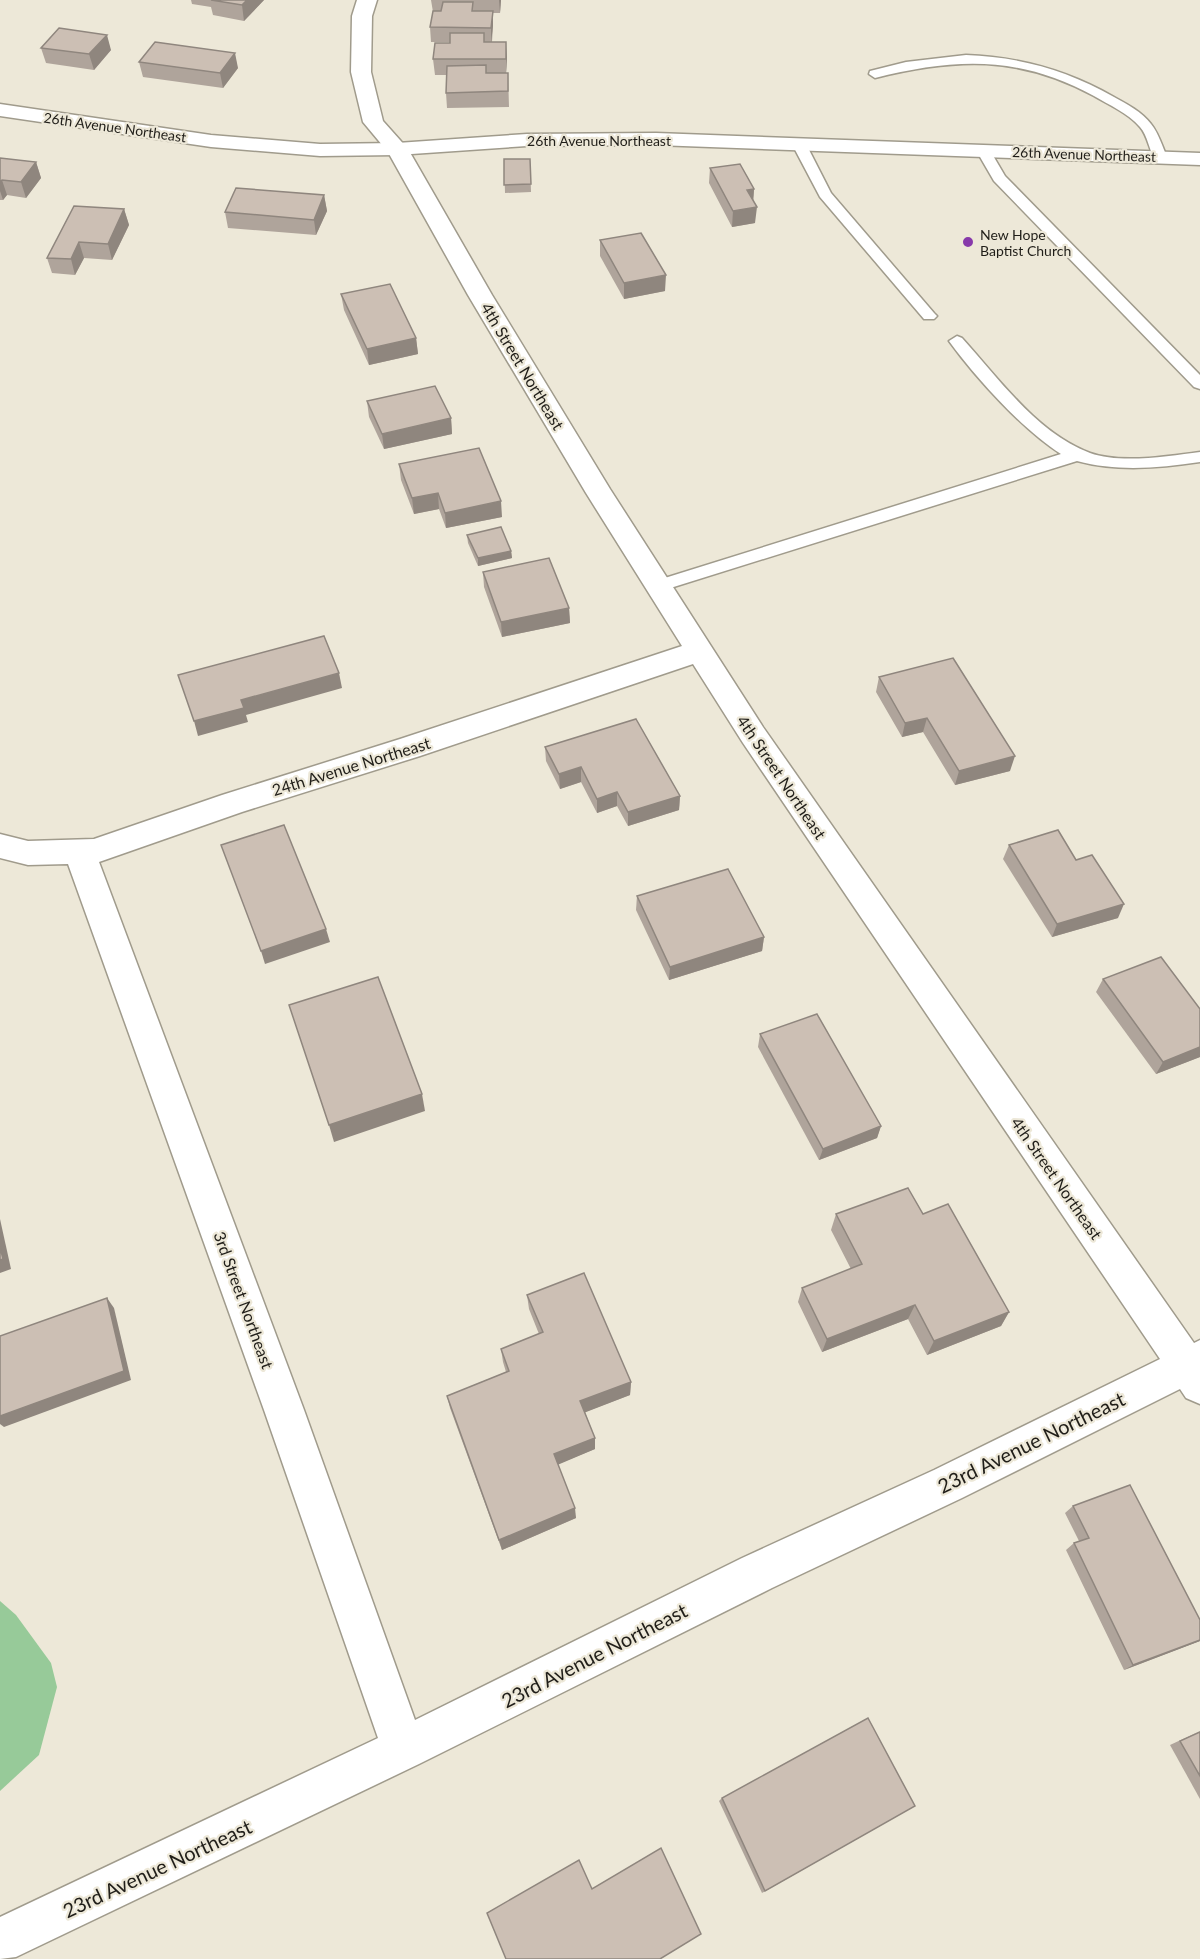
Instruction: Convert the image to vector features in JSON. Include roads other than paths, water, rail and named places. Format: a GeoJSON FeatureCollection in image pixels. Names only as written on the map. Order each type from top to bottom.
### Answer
{"type":"FeatureCollection","features":[{"type":"Feature","properties":{"kind":"street","name":"4th Street Northeast"},"geometry":{"type":"LineString","coordinates":[[367,0],[362,16],[361,72],[373,122],[397,149],[486,305],[599,493],[766,755],[1196,1370]]}},
{"type":"Feature","properties":{"kind":"street","name":"26th Avenue Northeast"},"geometry":{"type":"LineString","coordinates":[[0,111],[266,146],[320,150],[397,149],[527,140],[596,139],[983,150],[1200,159]]}},
{"type":"Feature","properties":{"kind":"street","name":"24th Avenue Northeast"},"geometry":{"type":"LineString","coordinates":[[0,846],[28,853],[94,851],[233,802],[408,748],[699,651]]}},
{"type":"Feature","properties":{"kind":"street","name":"3rd Street Northeast"},"geometry":{"type":"LineString","coordinates":[[80,853],[284,1410],[404,1749]]}},
{"type":"Feature","properties":{"kind":"street","name":"23rd Avenue Northeast"},"geometry":{"type":"LineString","coordinates":[[0,1941],[404,1749],[757,1573],[1196,1370]]}},
{"type":"Feature","properties":{"kind":"lane"},"geometry":{"type":"LineString","coordinates":[[875,74],[908,64],[967,58],[1001,59],[1039,68],[1071,79],[1130,113],[1147,127],[1160,157]]}},
{"type":"Feature","properties":{"kind":"lane"},"geometry":{"type":"LineString","coordinates":[[799,144],[825,194],[929,316]]}},
{"type":"Feature","properties":{"kind":"lane"},"geometry":{"type":"LineString","coordinates":[[983,150],[999,178],[1200,384]]}},
{"type":"Feature","properties":{"kind":"lane"},"geometry":{"type":"LineString","coordinates":[[957,340],[1043,434],[1069,452],[1108,462],[1138,462],[1200,456]]}},
{"type":"Feature","properties":{"kind":"lane"},"geometry":{"type":"LineString","coordinates":[[658,586],[1080,454]]}},
{"type":"Feature","properties":{"kind":"place","name":"New Hope Baptist Church"},"geometry":{"type":"Point","coordinates":[968,242]}}]}
